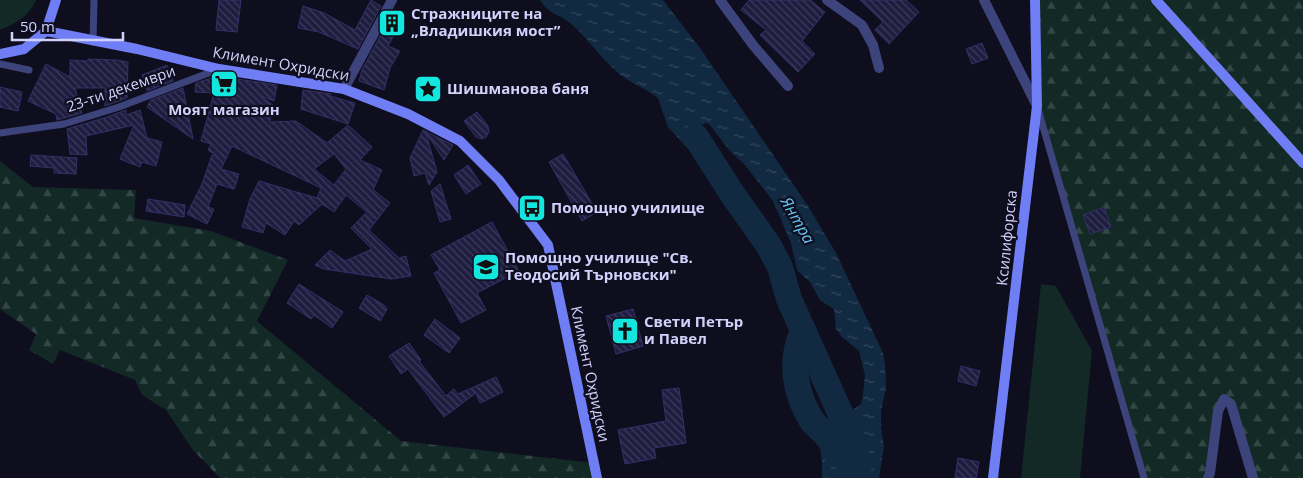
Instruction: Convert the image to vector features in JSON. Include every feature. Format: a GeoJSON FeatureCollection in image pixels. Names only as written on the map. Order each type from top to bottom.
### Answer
{"type":"FeatureCollection","features":[{"type":"Feature","properties":{"kind":"street"},"geometry":{"type":"LineString","coordinates":[[0,54],[24,49],[46,31],[56,0]]}},
{"type":"Feature","properties":{"kind":"street"},"geometry":{"type":"LineString","coordinates":[[344,89],[392,0]]}},
{"type":"Feature","properties":{"kind":"street"},"geometry":{"type":"LineString","coordinates":[[720,0],[753,45],[788,86]]}},
{"type":"Feature","properties":{"kind":"street"},"geometry":{"type":"LineString","coordinates":[[827,0],[862,25],[873,45],[879,68]]}},
{"type":"Feature","properties":{"kind":"street"},"geometry":{"type":"LineString","coordinates":[[984,0],[1037,106]]}},
{"type":"Feature","properties":{"kind":"street","name":"Ксилифорска"},"geometry":{"type":"LineString","coordinates":[[993,478],[1037,106],[1035,0]]}},
{"type":"Feature","properties":{"kind":"street"},"geometry":{"type":"LineString","coordinates":[[1156,0],[1303,163]]}},
{"type":"Feature","properties":{"kind":"street","name":"Климент Охридски"},"geometry":{"type":"LineString","coordinates":[[46,31],[93,42],[137,49],[219,69],[344,89],[408,114],[460,141],[498,180],[548,245],[596,478]]}},
{"type":"Feature","properties":{"kind":"street"},"geometry":{"type":"LineString","coordinates":[[1208,478],[1218,411],[1224,400],[1231,404],[1253,478]]}},
{"type":"Feature","properties":{"kind":"lane"},"geometry":{"type":"LineString","coordinates":[[93,42],[94,0]]}},
{"type":"Feature","properties":{"kind":"lane"},"geometry":{"type":"LineString","coordinates":[[0,64],[30,70]]}},
{"type":"Feature","properties":{"kind":"lane","name":"23-ти декември"},"geometry":{"type":"LineString","coordinates":[[0,133],[64,124],[119,107],[219,69]]}},
{"type":"Feature","properties":{"kind":"lane"},"geometry":{"type":"LineString","coordinates":[[1037,106],[1144,478]]}},
{"type":"Feature","properties":{"kind":"green space"},"geometry":{"type":"Polygon","coordinates":[[[0,0],[36,0],[21,19],[0,30],[0,0]]]}},
{"type":"Feature","properties":{"kind":"green space"},"geometry":{"type":"Polygon","coordinates":[[[1035,0],[1303,0],[1303,478],[1253,478],[1231,404],[1224,400],[1208,478],[1144,478],[1037,106],[1035,0]]]}},
{"type":"Feature","properties":{"kind":"green space"},"geometry":{"type":"Polygon","coordinates":[[[0,161],[33,187],[136,190],[134,218],[211,231],[288,260],[257,321],[401,441],[593,463],[597,478],[220,478],[193,450],[166,410],[142,395],[135,380],[60,350],[53,364],[29,350],[36,334],[0,309],[0,161]]]}},
{"type":"Feature","properties":{"kind":"green space"},"geometry":{"type":"Polygon","coordinates":[[[1041,284],[1056,286],[1092,351],[1080,478],[1021,478],[1041,284]]]}},
{"type":"Feature","properties":{"kind":"water","name":"Янтра"},"geometry":{"type":"Polygon","coordinates":[[[540,0],[663,0],[700,48],[808,206],[836,253],[883,353],[886,388],[881,411],[884,446],[879,478],[822,478],[820,449],[834,417],[833,399],[837,399],[845,408],[854,409],[861,404],[865,375],[859,351],[842,337],[836,329],[834,309],[820,300],[810,282],[797,270],[791,243],[773,201],[710,125],[706,123],[699,130],[703,139],[714,151],[718,163],[710,167],[696,152],[690,151],[668,127],[658,98],[621,75],[576,28],[551,12],[540,0]]]}},
{"type":"Feature","properties":{"kind":"building"},"geometry":{"type":"Polygon","coordinates":[[[219,0],[241,0],[237,32],[216,30],[219,0]]]}},
{"type":"Feature","properties":{"kind":"building"},"geometry":{"type":"Polygon","coordinates":[[[371,0],[381,6],[358,49],[319,32],[298,28],[303,6],[324,13],[355,30],[371,0]]]}},
{"type":"Feature","properties":{"kind":"building"},"geometry":{"type":"Polygon","coordinates":[[[749,0],[810,0],[825,12],[802,41],[815,54],[798,72],[760,35],[766,30],[741,10],[749,0]]]}},
{"type":"Feature","properties":{"kind":"building"},"geometry":{"type":"Polygon","coordinates":[[[860,0],[906,0],[919,12],[889,44],[875,30],[883,22],[860,0]]]}},
{"type":"Feature","properties":{"kind":"building"},"geometry":{"type":"Polygon","coordinates":[[[393,12],[404,17],[388,46],[400,51],[390,68],[384,90],[359,81],[362,70],[393,12]]]}},
{"type":"Feature","properties":{"kind":"building"},"geometry":{"type":"Polygon","coordinates":[[[982,43],[988,58],[972,64],[966,49],[982,43]]]}},
{"type":"Feature","properties":{"kind":"building"},"geometry":{"type":"Polygon","coordinates":[[[88,59],[128,62],[127,98],[105,106],[105,88],[75,88],[82,113],[57,120],[56,114],[28,101],[46,64],[70,77],[70,60],[88,61],[88,59]]]}},
{"type":"Feature","properties":{"kind":"building"},"geometry":{"type":"Polygon","coordinates":[[[167,65],[173,81],[147,91],[142,75],[167,65]]]}},
{"type":"Feature","properties":{"kind":"building"},"geometry":{"type":"Polygon","coordinates":[[[217,76],[277,85],[274,101],[260,96],[273,105],[270,122],[296,121],[327,143],[348,125],[372,147],[360,160],[382,170],[373,190],[390,203],[369,230],[399,258],[406,256],[411,276],[391,279],[324,269],[315,265],[330,250],[345,261],[372,249],[351,228],[367,212],[346,195],[334,212],[322,204],[299,225],[294,221],[285,235],[266,223],[263,233],[242,227],[250,199],[259,181],[317,198],[321,188],[232,146],[221,169],[239,174],[234,189],[217,184],[208,207],[214,209],[207,224],[187,214],[202,184],[212,155],[217,156],[208,150],[211,144],[201,141],[214,93],[195,92],[196,83],[217,76]],[[334,154],[314,169],[334,185],[346,169],[334,154]]]}},
{"type":"Feature","properties":{"kind":"building"},"geometry":{"type":"Polygon","coordinates":[[[0,87],[22,92],[18,111],[0,107],[0,87]]]}},
{"type":"Feature","properties":{"kind":"building"},"geometry":{"type":"Polygon","coordinates":[[[183,88],[193,139],[147,107],[151,100],[183,88]]]}},
{"type":"Feature","properties":{"kind":"building"},"geometry":{"type":"Polygon","coordinates":[[[303,90],[331,94],[330,96],[355,103],[348,124],[301,109],[303,90]]]}},
{"type":"Feature","properties":{"kind":"building"},"geometry":{"type":"Polygon","coordinates":[[[126,110],[126,115],[140,110],[147,138],[162,142],[156,166],[142,162],[140,167],[120,159],[134,125],[86,136],[87,155],[70,154],[67,129],[126,110]]]}},
{"type":"Feature","properties":{"kind":"building"},"geometry":{"type":"Polygon","coordinates":[[[477,112],[488,126],[489,132],[482,139],[476,137],[464,121],[477,112]]]}},
{"type":"Feature","properties":{"kind":"building"},"geometry":{"type":"Polygon","coordinates":[[[423,130],[453,145],[444,160],[426,133],[437,172],[429,185],[425,173],[414,176],[410,158],[423,130]]]}},
{"type":"Feature","properties":{"kind":"building"},"geometry":{"type":"Polygon","coordinates":[[[563,154],[597,212],[582,221],[549,162],[563,154]]]}},
{"type":"Feature","properties":{"kind":"building"},"geometry":{"type":"Polygon","coordinates":[[[31,155],[77,158],[76,174],[54,173],[54,168],[30,166],[31,155]]]}},
{"type":"Feature","properties":{"kind":"building"},"geometry":{"type":"Polygon","coordinates":[[[468,165],[481,184],[466,194],[454,175],[468,165]]]}},
{"type":"Feature","properties":{"kind":"building"},"geometry":{"type":"Polygon","coordinates":[[[440,184],[451,219],[440,222],[431,191],[440,184]]]}},
{"type":"Feature","properties":{"kind":"building"},"geometry":{"type":"Polygon","coordinates":[[[148,199],[185,205],[184,217],[146,211],[148,199]]]}},
{"type":"Feature","properties":{"kind":"building"},"geometry":{"type":"Polygon","coordinates":[[[1104,207],[1111,227],[1090,234],[1083,215],[1104,207]]]}},
{"type":"Feature","properties":{"kind":"building"},"geometry":{"type":"Polygon","coordinates":[[[492,222],[519,271],[477,293],[486,310],[461,323],[434,273],[440,270],[431,255],[492,222]]]}},
{"type":"Feature","properties":{"kind":"building"},"geometry":{"type":"Polygon","coordinates":[[[299,284],[343,312],[332,328],[314,315],[311,319],[287,303],[299,284]]]}},
{"type":"Feature","properties":{"kind":"building"},"geometry":{"type":"Polygon","coordinates":[[[367,295],[384,305],[387,309],[380,321],[359,308],[367,295]]]}},
{"type":"Feature","properties":{"kind":"building","name":"Свети Петър и Павел"},"geometry":{"type":"Polygon","coordinates":[[[633,309],[643,346],[616,354],[606,316],[633,309]]]}},
{"type":"Feature","properties":{"kind":"building"},"geometry":{"type":"Polygon","coordinates":[[[435,319],[460,338],[449,353],[424,335],[435,319]]]}},
{"type":"Feature","properties":{"kind":"building"},"geometry":{"type":"Polygon","coordinates":[[[409,343],[421,360],[419,361],[446,396],[454,389],[458,394],[496,377],[503,392],[480,403],[476,393],[444,417],[408,369],[401,374],[389,356],[409,343]]]}},
{"type":"Feature","properties":{"kind":"building"},"geometry":{"type":"Polygon","coordinates":[[[961,366],[980,371],[976,386],[958,381],[961,366]]]}},
{"type":"Feature","properties":{"kind":"building"},"geometry":{"type":"Polygon","coordinates":[[[679,388],[686,443],[654,448],[656,458],[625,464],[618,430],[666,421],[662,390],[679,388]]]}},
{"type":"Feature","properties":{"kind":"building"},"geometry":{"type":"Polygon","coordinates":[[[958,458],[979,462],[976,478],[955,478],[958,458]]]}},
{"type":"Feature","properties":{"kind":"waterway"},"geometry":{"type":"LineString","coordinates":[[696,137],[733,195],[769,246],[780,267],[789,299],[855,446],[859,478]]}},
{"type":"Feature","properties":{"kind":"waterway"},"geometry":{"type":"LineString","coordinates":[[803,331],[796,354],[795,366],[801,400],[812,421],[829,438],[848,463]]}},
{"type":"Feature","properties":{"kind":"place","name":"Стражниците на „Владишкия мост”"},"geometry":{"type":"Point","coordinates":[392,23]}},
{"type":"Feature","properties":{"kind":"place","name":"Моят магазин"},"geometry":{"type":"Point","coordinates":[224,84]}},
{"type":"Feature","properties":{"kind":"place","name":"Шишманова баня"},"geometry":{"type":"Point","coordinates":[428,89]}},
{"type":"Feature","properties":{"kind":"place","name":"Помощно училище"},"geometry":{"type":"Point","coordinates":[532,208]}},
{"type":"Feature","properties":{"kind":"place","name":"Помощно училище \"Св. Теодосий Търновски\""},"geometry":{"type":"Point","coordinates":[486,267]}},
{"type":"Feature","properties":{"kind":"place","name":"Свети Петър и Павел"},"geometry":{"type":"Point","coordinates":[625,331]}}]}
